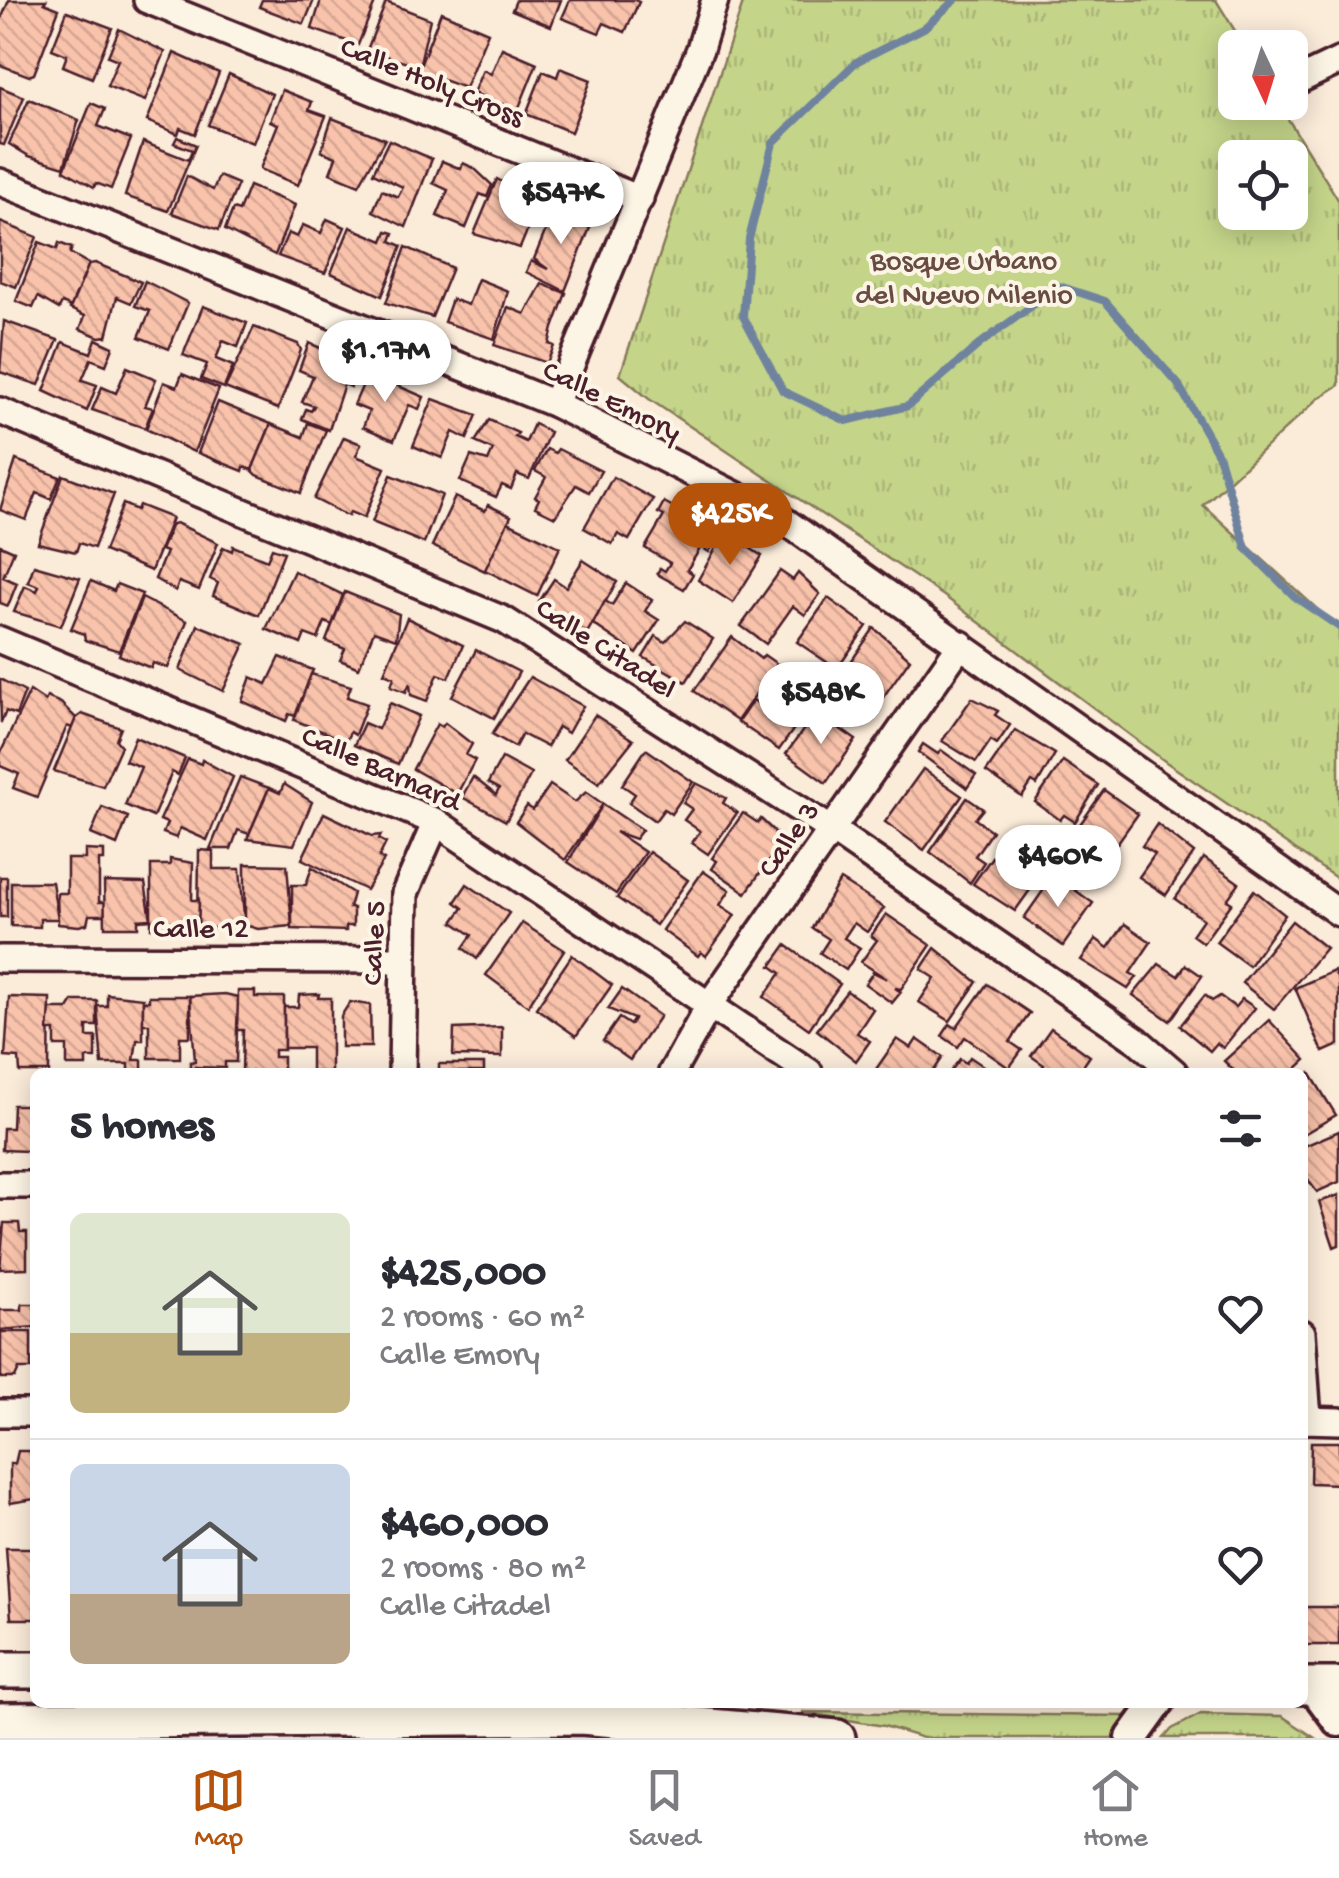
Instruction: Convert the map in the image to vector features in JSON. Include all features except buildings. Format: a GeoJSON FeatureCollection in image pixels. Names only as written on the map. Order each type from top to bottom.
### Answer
{"type":"FeatureCollection","features":[{"type":"Feature","properties":{"kind":"highway"},"geometry":{"type":"LineString","coordinates":[[0,1670],[30,1670]]}},
{"type":"Feature","properties":{"kind":"highway"},"geometry":{"type":"LineString","coordinates":[[0,1721],[581,1719],[837,1738]]}},
{"type":"Feature","properties":{"kind":"main road"},"geometry":{"type":"LineString","coordinates":[[1318,1686],[1339,1721]]}},
{"type":"Feature","properties":{"kind":"main road"},"geometry":{"type":"LineString","coordinates":[[1132,1738],[1154,1708]]}},
{"type":"Feature","properties":{"kind":"street","name":"Calle Holy Cross"},"geometry":{"type":"LineString","coordinates":[[147,0],[640,199]]}},
{"type":"Feature","properties":{"kind":"street"},"geometry":{"type":"LineString","coordinates":[[555,404],[706,32],[714,0]]}},
{"type":"Feature","properties":{"kind":"street"},"geometry":{"type":"LineString","coordinates":[[1308,76],[1339,62]]}},
{"type":"Feature","properties":{"kind":"street","name":"Calle Emory"},"geometry":{"type":"LineString","coordinates":[[0,182],[555,404],[779,518],[1339,913]]}},
{"type":"Feature","properties":{"kind":"street","name":"Calle Citadel"},"geometry":{"type":"LineString","coordinates":[[0,411],[504,620],[832,830],[1138,1040],[1170,1068]]}},
{"type":"Feature","properties":{"kind":"street","name":"Calle Barnard"},"geometry":{"type":"LineString","coordinates":[[0,640],[436,822],[803,1068]]}},
{"type":"Feature","properties":{"kind":"street","name":"Calle 3"},"geometry":{"type":"LineString","coordinates":[[674,1068],[710,1004],[961,644]]}},
{"type":"Feature","properties":{"kind":"street","name":"Calle 5"},"geometry":{"type":"LineString","coordinates":[[402,1068],[404,893],[436,822]]}},
{"type":"Feature","properties":{"kind":"street","name":"Calle 12"},"geometry":{"type":"LineString","coordinates":[[0,958],[402,960]]}},
{"type":"Feature","properties":{"kind":"street"},"geometry":{"type":"LineString","coordinates":[[0,1185],[30,1185]]}},
{"type":"Feature","properties":{"kind":"street"},"geometry":{"type":"LineString","coordinates":[[0,1413],[30,1413]]}},
{"type":"Feature","properties":{"kind":"street"},"geometry":{"type":"LineString","coordinates":[[1308,1420],[1339,1420]]}},
{"type":"Feature","properties":{"kind":"green space","name":"Bosque Urbano del Nuevo Milenio"},"geometry":{"type":"Polygon","coordinates":[[[744,0],[1216,0],[1235,30],[1218,30],[1218,120],[1289,120],[1301,140],[1218,140],[1218,230],[1308,230],[1308,151],[1339,201],[1339,385],[1319,398],[1203,505],[1339,629],[1339,880],[1166,762],[944,596],[649,399],[620,375],[744,0]]]}},
{"type":"Feature","properties":{"kind":"green space"},"geometry":{"type":"Polygon","coordinates":[[[802,1712],[1127,1716],[1118,1738],[923,1738],[884,1726],[802,1712]]]}},
{"type":"Feature","properties":{"kind":"green space"},"geometry":{"type":"Polygon","coordinates":[[[1201,1714],[1282,1716],[1315,1738],[1164,1738],[1172,1729],[1201,1714]]]}},
{"type":"Feature","properties":{"kind":"waterway"},"geometry":{"type":"LineString","coordinates":[[955,0],[924,28],[856,62],[773,143],[749,239],[743,316],[783,391],[846,421],[908,406],[981,343],[1059,286],[1105,301],[1178,384],[1218,454],[1246,548],[1296,598],[1339,627]]}}]}
